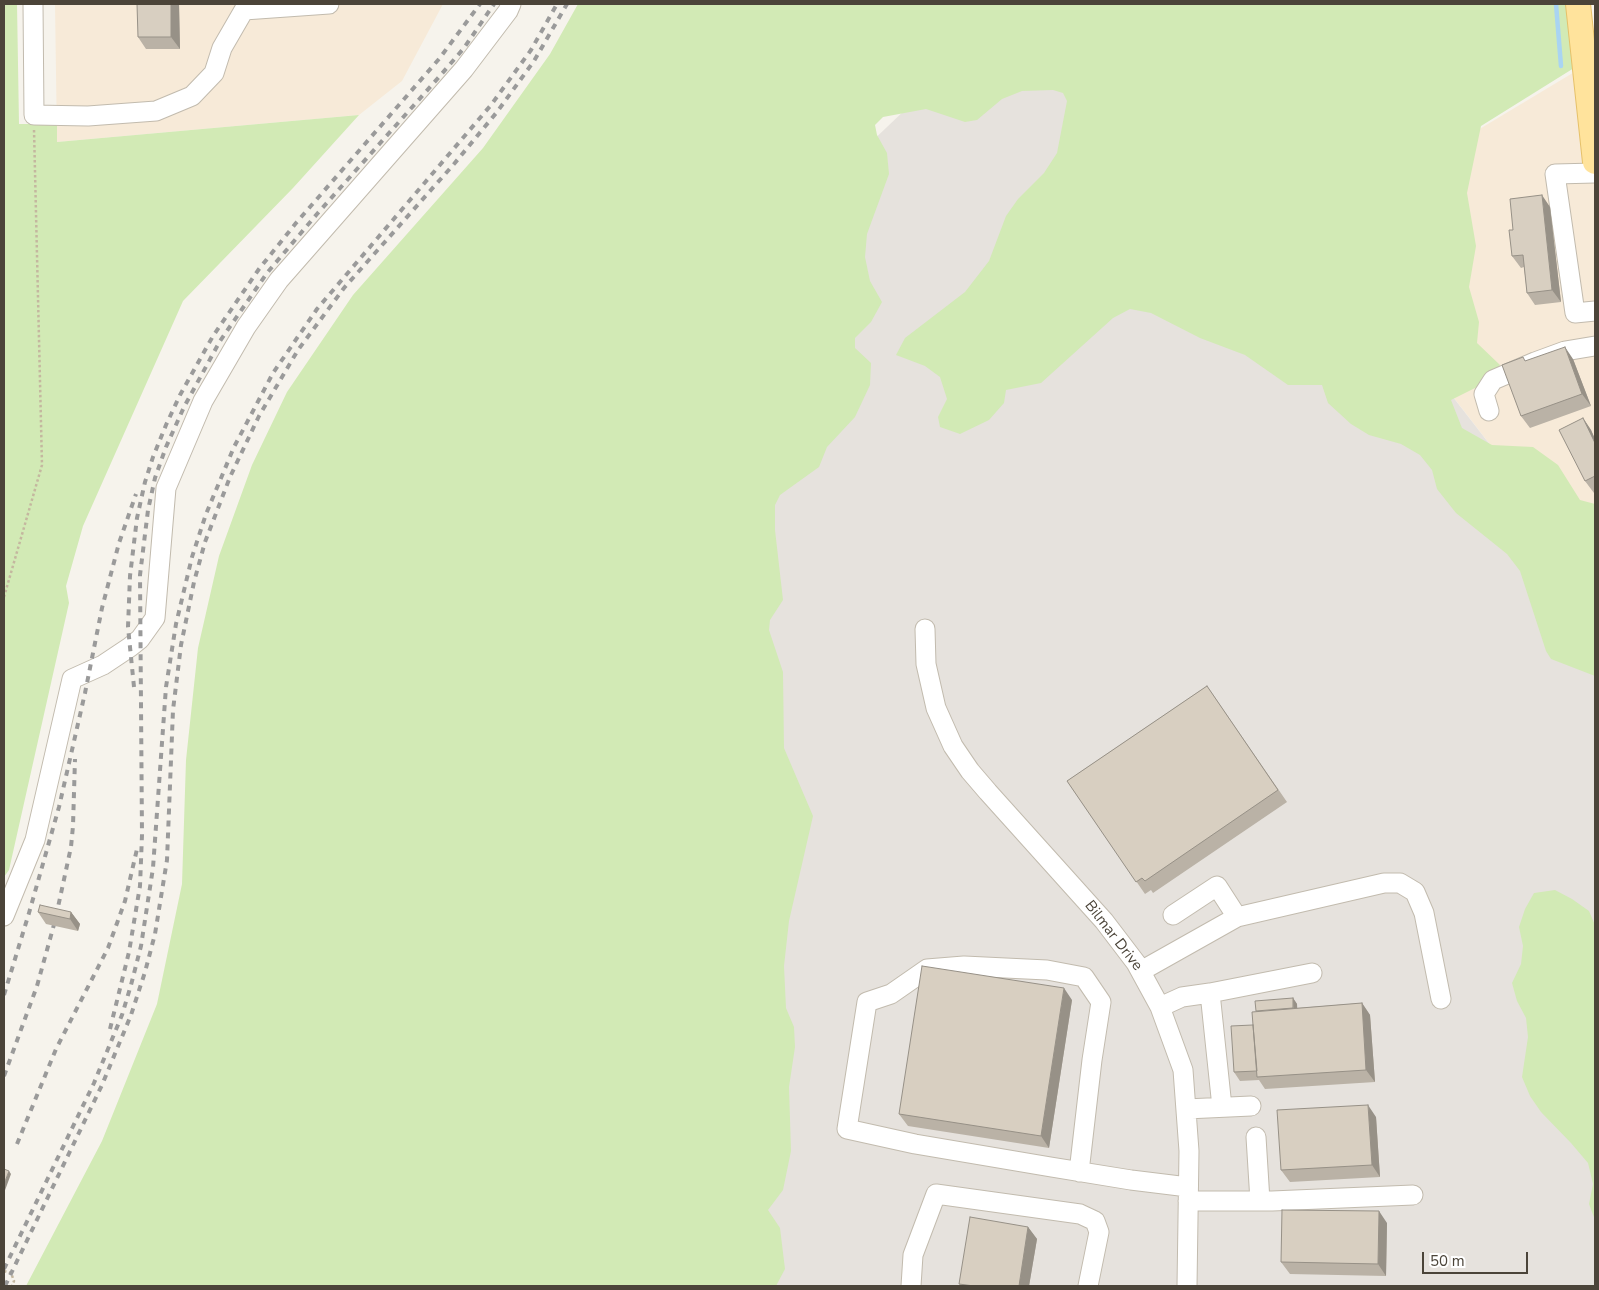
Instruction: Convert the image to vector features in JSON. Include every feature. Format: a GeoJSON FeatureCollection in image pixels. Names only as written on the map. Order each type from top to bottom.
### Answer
{"type":"FeatureCollection","features":[{"type":"Feature","properties":{"kind":"main road"},"geometry":{"type":"LineString","coordinates":[[1578,4],[1592,93],[1595,162]]}},
{"type":"Feature","properties":{"kind":"street"},"geometry":{"type":"LineString","coordinates":[[33,4],[34,116],[88,116],[156,111],[192,96],[214,73],[222,48],[244,10],[329,4]]}},
{"type":"Feature","properties":{"kind":"street"},"geometry":{"type":"LineString","coordinates":[[4,916],[35,840],[72,678],[103,665],[130,647],[156,618],[166,488],[203,401],[246,327],[279,280],[464,68],[508,11],[511,4]]}},
{"type":"Feature","properties":{"kind":"street"},"geometry":{"type":"LineString","coordinates":[[1595,173],[1554,174],[1575,312],[1595,311]]}},
{"type":"Feature","properties":{"kind":"street"},"geometry":{"type":"LineString","coordinates":[[1489,411],[1484,394],[1493,380],[1550,356],[1595,346]]}},
{"type":"Feature","properties":{"kind":"street","name":"Bilmar Drive"},"geometry":{"type":"LineString","coordinates":[[925,629],[926,664],[936,708],[953,746],[970,772],[1104,921],[1141,972],[1160,1007],[1183,1070],[1189,1151],[1187,1286]]}},
{"type":"Feature","properties":{"kind":"street"},"geometry":{"type":"LineString","coordinates":[[1141,972],[1237,917],[1384,883],[1400,884],[1415,892],[1424,913],[1441,999]]}},
{"type":"Feature","properties":{"kind":"street"},"geometry":{"type":"LineString","coordinates":[[1173,915],[1217,886],[1237,917]]}},
{"type":"Feature","properties":{"kind":"street"},"geometry":{"type":"LineString","coordinates":[[1079,1172],[1101,1002],[1084,977],[1047,970],[964,966],[927,969],[891,994],[867,1002],[847,1129],[915,1144],[1079,1172],[1131,1180],[1188,1194],[1260,1201],[1413,1194]]}},
{"type":"Feature","properties":{"kind":"street"},"geometry":{"type":"LineString","coordinates":[[1160,1007],[1182,997],[1312,974]]}},
{"type":"Feature","properties":{"kind":"street"},"geometry":{"type":"LineString","coordinates":[[1210,993],[1222,1107]]}},
{"type":"Feature","properties":{"kind":"street"},"geometry":{"type":"LineString","coordinates":[[1186,1109],[1251,1106]]}},
{"type":"Feature","properties":{"kind":"street"},"geometry":{"type":"LineString","coordinates":[[1256,1137],[1260,1201]]}},
{"type":"Feature","properties":{"kind":"street"},"geometry":{"type":"LineString","coordinates":[[911,1286],[913,1255],[936,1194],[1080,1214],[1095,1222],[1099,1232],[1088,1286]]}},
{"type":"Feature","properties":{"kind":"path"},"geometry":{"type":"LineString","coordinates":[[4,597],[42,465],[34,116]]}},
{"type":"Feature","properties":{"kind":"path"},"geometry":{"type":"LineString","coordinates":[[4,1271],[11,1273],[14,1281],[12,1286]]}},
{"type":"Feature","properties":{"kind":"shaded area"},"geometry":{"type":"Polygon","coordinates":[[[55,4],[443,4],[402,81],[359,115],[57,142],[55,4]]]}},
{"type":"Feature","properties":{"kind":"shaded area"},"geometry":{"type":"Polygon","coordinates":[[[1016,4],[1148,4],[1595,580],[1595,1286],[690,1286],[608,393],[1016,4]]]}},
{"type":"Feature","properties":{"kind":"shaded area"},"geometry":{"type":"Polygon","coordinates":[[[1586,65],[1595,162],[1595,580],[1320,225],[1586,65]]]}},
{"type":"Feature","properties":{"kind":"green space"},"geometry":{"type":"Polygon","coordinates":[[[4,4],[17,4],[19,124],[57,124],[57,142],[359,115],[293,188],[183,301],[83,526],[66,586],[69,603],[9,870],[4,877],[4,4]]]}},
{"type":"Feature","properties":{"kind":"green space"},"geometry":{"type":"Polygon","coordinates":[[[578,4],[1569,4],[1574,68],[1481,126],[1467,193],[1476,246],[1469,287],[1479,322],[1477,343],[1500,365],[1487,382],[1451,400],[1462,428],[1492,445],[1533,447],[1558,465],[1580,500],[1595,504],[1595,676],[1551,659],[1546,651],[1520,571],[1507,554],[1456,513],[1437,489],[1432,470],[1420,455],[1401,444],[1369,435],[1351,424],[1328,403],[1322,385],[1288,385],[1245,355],[1200,338],[1151,313],[1130,309],[1113,318],[1041,383],[1006,390],[1004,403],[989,420],[960,434],[940,427],[938,417],[947,399],[940,377],[925,366],[896,355],[905,338],[965,292],[989,261],[1006,216],[1018,199],[1044,173],[1057,153],[1067,101],[1063,93],[1053,90],[1022,91],[1002,99],[977,120],[965,122],[926,109],[883,117],[875,125],[877,135],[887,153],[889,174],[867,234],[865,257],[870,281],[882,302],[871,322],[855,338],[855,348],[871,363],[870,385],[855,417],[827,447],[819,467],[780,495],[775,505],[775,530],[783,600],[770,620],[769,630],[783,672],[784,748],[813,816],[789,921],[784,966],[786,1008],[794,1027],[795,1047],[789,1087],[791,1151],[783,1190],[768,1210],[780,1228],[785,1269],[776,1286],[26,1286],[102,1141],[157,1004],[182,884],[186,760],[198,648],[219,556],[252,465],[287,392],[353,295],[483,148],[550,54],[578,4]]]}},
{"type":"Feature","properties":{"kind":"green space"},"geometry":{"type":"Polygon","coordinates":[[[1555,890],[1589,911],[1595,925],[1595,1220],[1589,1204],[1593,1184],[1588,1163],[1541,1112],[1530,1096],[1522,1077],[1528,1037],[1526,1018],[1517,1001],[1512,983],[1521,964],[1523,946],[1519,927],[1525,909],[1534,893],[1555,890]]]}},
{"type":"Feature","properties":{"kind":"building"},"geometry":{"type":"Polygon","coordinates":[[[137,4],[171,4],[171,37],[138,37],[137,4]]]}},
{"type":"Feature","properties":{"kind":"building"},"geometry":{"type":"Polygon","coordinates":[[[1542,195],[1552,290],[1527,293],[1523,255],[1512,256],[1509,230],[1513,230],[1510,199],[1542,195]]]}},
{"type":"Feature","properties":{"kind":"building"},"geometry":{"type":"Polygon","coordinates":[[[1565,347],[1582,394],[1521,416],[1502,365],[1523,357],[1525,361],[1565,347]]]}},
{"type":"Feature","properties":{"kind":"building"},"geometry":{"type":"Polygon","coordinates":[[[1583,418],[1595,443],[1595,476],[1585,481],[1559,430],[1583,418]]]}},
{"type":"Feature","properties":{"kind":"building"},"geometry":{"type":"Polygon","coordinates":[[[1207,686],[1278,790],[1145,881],[1142,878],[1136,882],[1067,781],[1207,686]]]}},
{"type":"Feature","properties":{"kind":"building"},"geometry":{"type":"Polygon","coordinates":[[[40,905],[71,912],[70,919],[38,912],[40,905]]]}},
{"type":"Feature","properties":{"kind":"building"},"geometry":{"type":"Polygon","coordinates":[[[922,966],[1064,988],[1041,1136],[899,1114],[922,966]]]}},
{"type":"Feature","properties":{"kind":"building"},"geometry":{"type":"Polygon","coordinates":[[[1293,998],[1293,1008],[1256,1011],[1255,1001],[1293,998]]]}},
{"type":"Feature","properties":{"kind":"building"},"geometry":{"type":"Polygon","coordinates":[[[1362,1003],[1366,1070],[1257,1077],[1252,1012],[1362,1003]]]}},
{"type":"Feature","properties":{"kind":"building"},"geometry":{"type":"Polygon","coordinates":[[[1253,1025],[1257,1071],[1234,1072],[1231,1026],[1253,1025]]]}},
{"type":"Feature","properties":{"kind":"building"},"geometry":{"type":"Polygon","coordinates":[[[1368,1105],[1372,1165],[1281,1170],[1277,1110],[1368,1105]]]}},
{"type":"Feature","properties":{"kind":"building"},"geometry":{"type":"Polygon","coordinates":[[[4,1169],[9,1171],[4,1184],[4,1169]]]}},
{"type":"Feature","properties":{"kind":"building"},"geometry":{"type":"Polygon","coordinates":[[[1282,1210],[1379,1211],[1378,1264],[1281,1262],[1282,1210]]]}},
{"type":"Feature","properties":{"kind":"building"},"geometry":{"type":"Polygon","coordinates":[[[970,1217],[1028,1227],[1019,1286],[959,1284],[970,1217]]]}},
{"type":"Feature","properties":{"kind":"waterway"},"geometry":{"type":"LineString","coordinates":[[1556,4],[1561,66]]}},
{"type":"Feature","properties":{"kind":"railway"},"geometry":{"type":"LineString","coordinates":[[134,687],[128,627],[130,576],[137,518],[153,457],[180,395],[213,336],[259,269],[296,223],[439,59],[480,4]]}},
{"type":"Feature","properties":{"kind":"railway"},"geometry":{"type":"LineString","coordinates":[[110,1029],[129,952],[140,886],[142,835],[140,575],[148,510],[155,478],[166,447],[184,407],[220,341],[267,273],[464,48],[494,4]]}},
{"type":"Feature","properties":{"kind":"railway"},"geometry":{"type":"LineString","coordinates":[[4,1269],[94,1083],[122,1015],[131,985],[141,946],[153,868],[166,687],[176,624],[192,557],[206,514],[234,447],[273,373],[317,309],[491,105],[531,50],[557,4]]}},
{"type":"Feature","properties":{"kind":"railway"},"geometry":{"type":"LineString","coordinates":[[5,1286],[102,1085],[131,1015],[145,972],[155,934],[167,860],[173,710],[181,645],[194,582],[205,542],[230,477],[259,416],[298,350],[344,288],[454,164],[497,112],[534,61],[567,4]]}},
{"type":"Feature","properties":{"kind":"railway"},"geometry":{"type":"LineString","coordinates":[[4,995],[59,807],[102,608],[119,543],[136,494]]}},
{"type":"Feature","properties":{"kind":"railway"},"geometry":{"type":"LineString","coordinates":[[4,1076],[37,986],[55,921],[71,847],[75,759]]}},
{"type":"Feature","properties":{"kind":"railway"},"geometry":{"type":"LineString","coordinates":[[17,1144],[56,1049],[108,948],[125,901],[137,849]]}}]}
